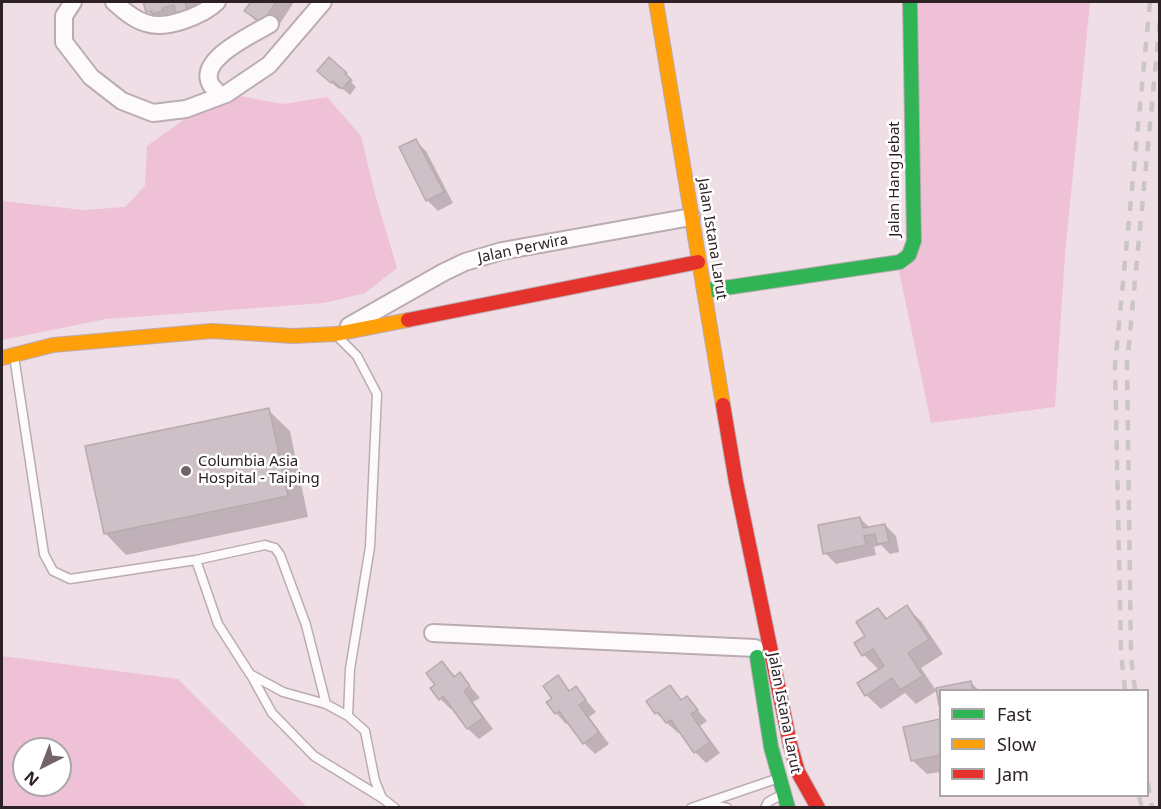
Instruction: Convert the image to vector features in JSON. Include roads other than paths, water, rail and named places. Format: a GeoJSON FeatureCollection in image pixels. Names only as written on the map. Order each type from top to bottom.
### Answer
{"type":"FeatureCollection","features":[{"type":"Feature","properties":{"kind":"main road","name":"Jalan Istana Larut"},"geometry":{"type":"LineString","coordinates":[[656,2],[736,482],[790,744],[798,772],[794,794]]}},
{"type":"Feature","properties":{"kind":"main road","name":"Jalan Hang Jebat"},"geometry":{"type":"LineString","coordinates":[[704,291],[900,262],[909,255],[914,241],[910,2]]}},
{"type":"Feature","properties":{"kind":"main road","name":"Jalan Perwira"},"geometry":{"type":"LineString","coordinates":[[8,357],[53,345],[92,340],[212,331],[293,336],[336,334],[698,262]]}},
{"type":"Feature","properties":{"kind":"main road","name":"Jalan Istana Larut"},"geometry":{"type":"LineString","coordinates":[[736,482],[755,648],[771,747],[779,778],[794,794],[818,807]]}},
{"type":"Feature","properties":{"kind":"street"},"geometry":{"type":"LineString","coordinates":[[73,2],[64,16],[64,42],[91,77],[122,101],[153,113],[186,109],[221,96],[269,66],[323,2]]}},
{"type":"Feature","properties":{"kind":"street"},"geometry":{"type":"LineString","coordinates":[[114,2],[146,24],[170,24],[195,16],[217,2]]}},
{"type":"Feature","properties":{"kind":"street"},"geometry":{"type":"LineString","coordinates":[[221,96],[210,84],[209,72],[216,60],[239,41],[270,24]]}},
{"type":"Feature","properties":{"kind":"street","name":"Jalan Perwira"},"geometry":{"type":"LineString","coordinates":[[336,334],[465,262],[502,251],[692,216]]}},
{"type":"Feature","properties":{"kind":"street"},"geometry":{"type":"LineString","coordinates":[[433,633],[755,648]]}},
{"type":"Feature","properties":{"kind":"lane"},"geometry":{"type":"LineString","coordinates":[[336,334],[357,356],[377,394],[370,547],[350,669],[348,716]]}},
{"type":"Feature","properties":{"kind":"lane"},"geometry":{"type":"LineString","coordinates":[[8,357],[44,554],[53,571],[70,579],[196,560],[265,545],[275,548],[280,555],[306,625],[326,704]]}},
{"type":"Feature","properties":{"kind":"lane"},"geometry":{"type":"LineString","coordinates":[[196,560],[218,624],[272,713],[315,756],[394,807]]}},
{"type":"Feature","properties":{"kind":"lane"},"geometry":{"type":"LineString","coordinates":[[250,674],[283,692],[326,704],[348,716],[365,731],[375,781],[382,798]]}},
{"type":"Feature","properties":{"kind":"lane"},"geometry":{"type":"LineString","coordinates":[[691,807],[798,772]]}},
{"type":"Feature","properties":{"kind":"lane"},"geometry":{"type":"LineString","coordinates":[[765,807],[768,802],[794,794]]}},
{"type":"Feature","properties":{"kind":"lane"},"geometry":{"type":"LineString","coordinates":[[705,804],[727,807]]}},
{"type":"Feature","properties":{"kind":"railway"},"geometry":{"type":"LineString","coordinates":[[1125,689],[1121,653],[1115,365],[1150,2]]}},
{"type":"Feature","properties":{"kind":"railway"},"geometry":{"type":"LineString","coordinates":[[1135,689],[1131,656],[1127,364],[1160,20]]}},
{"type":"Feature","properties":{"kind":"railway"},"geometry":{"type":"LineString","coordinates":[[1149,789],[1152,808]]}},
{"type":"Feature","properties":{"kind":"railway"},"geometry":{"type":"LineString","coordinates":[[1139,797],[1142,808]]}},
{"type":"Feature","properties":{"kind":"place","name":"Columbia Asia Hospital - Taiping"},"geometry":{"type":"Point","coordinates":[186,471]}}]}
